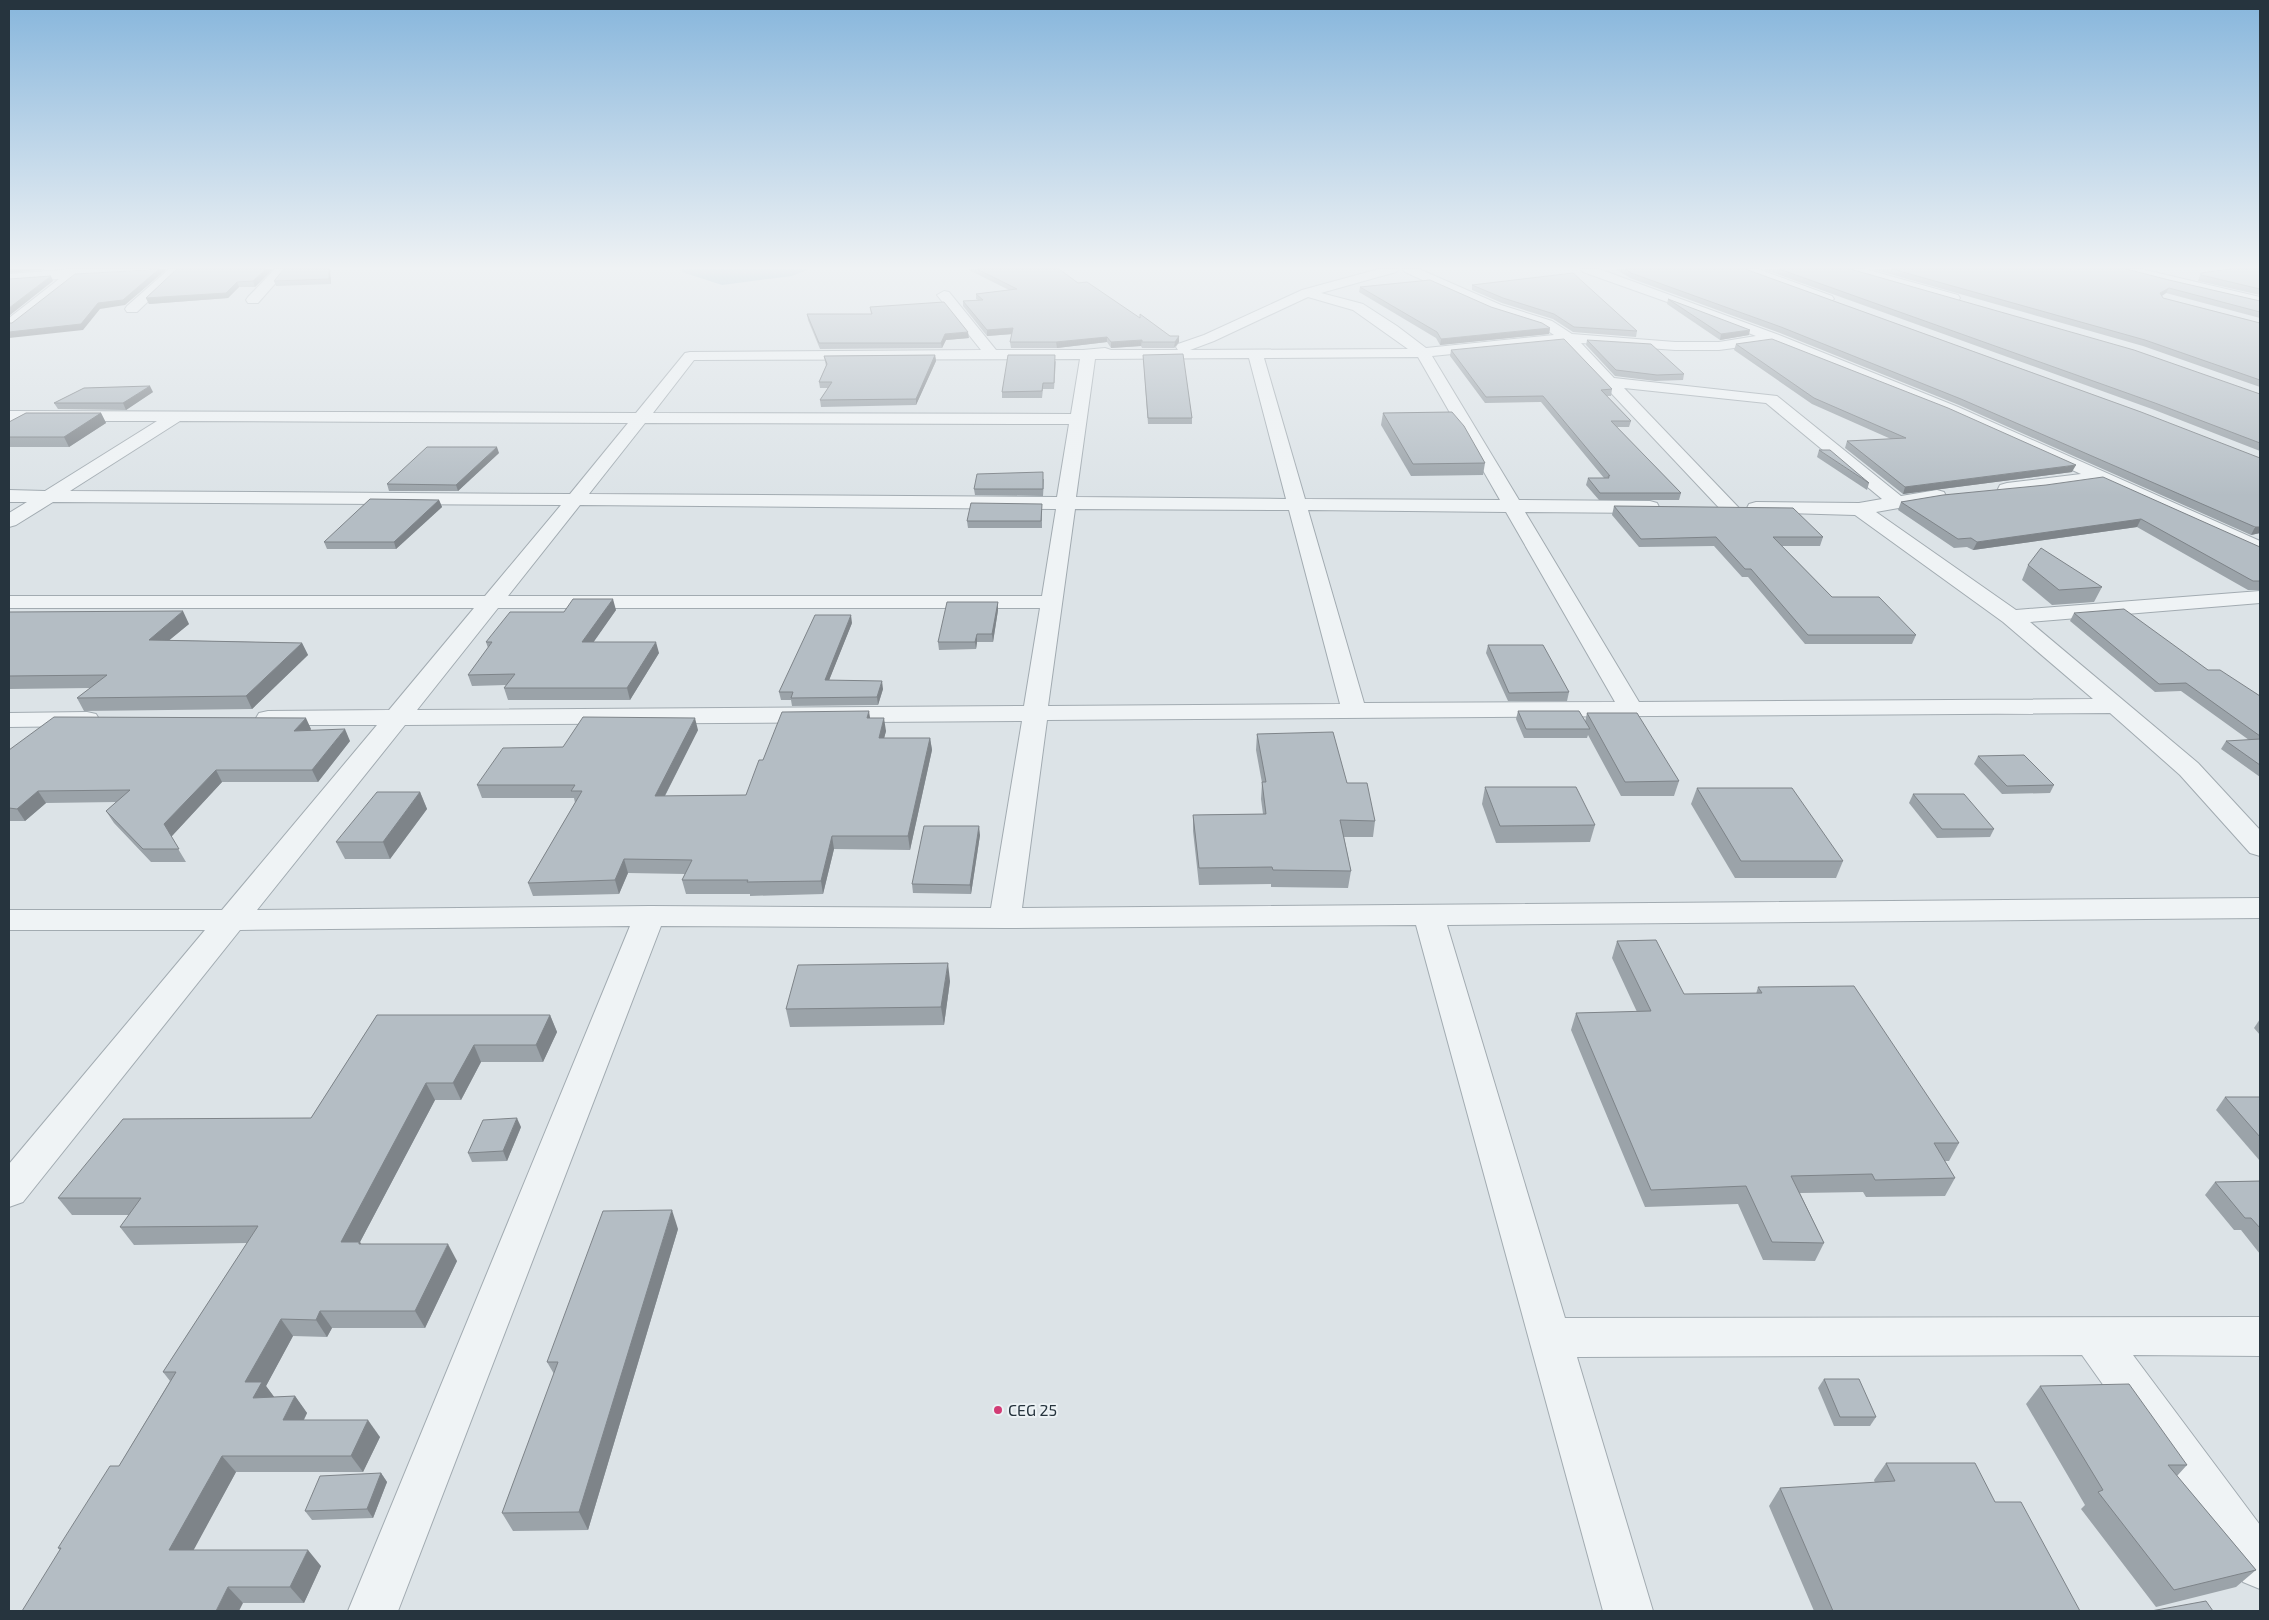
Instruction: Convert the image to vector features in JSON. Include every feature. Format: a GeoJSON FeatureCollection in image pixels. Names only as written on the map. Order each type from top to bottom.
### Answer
{"type":"FeatureCollection","features":[{"type":"Feature","properties":{"kind":"street"},"geometry":{"type":"LineString","coordinates":[[984,345],[991,353]]}},
{"type":"Feature","properties":{"kind":"street"},"geometry":{"type":"LineString","coordinates":[[1088,353],[1149,351],[1190,345]]}},
{"type":"Feature","properties":{"kind":"street"},"geometry":{"type":"LineString","coordinates":[[1412,345],[1423,353],[1631,709]]}},
{"type":"Feature","properties":{"kind":"street"},"geometry":{"type":"LineString","coordinates":[[9,1191],[575,500],[690,356],[991,353],[1423,353],[1504,345]]}},
{"type":"Feature","properties":{"kind":"street"},"geometry":{"type":"LineString","coordinates":[[1575,345],[1730,508]]}},
{"type":"Feature","properties":{"kind":"street"},"geometry":{"type":"LineString","coordinates":[[1656,345],[1729,345]]}},
{"type":"Feature","properties":{"kind":"street"},"geometry":{"type":"LineString","coordinates":[[1790,345],[1952,410],[2260,548]]}},
{"type":"Feature","properties":{"kind":"street"},"geometry":{"type":"LineString","coordinates":[[1005,918],[1088,353]]}},
{"type":"Feature","properties":{"kind":"street"},"geometry":{"type":"LineString","coordinates":[[1255,354],[1354,710]]}},
{"type":"Feature","properties":{"kind":"street"},"geometry":{"type":"LineString","coordinates":[[1612,382],[1771,399],[1898,503]]}},
{"type":"Feature","properties":{"kind":"street"},"geometry":{"type":"LineString","coordinates":[[9,416],[1078,419]]}},
{"type":"Feature","properties":{"kind":"street"},"geometry":{"type":"LineString","coordinates":[[9,521],[177,416]]}},
{"type":"Feature","properties":{"kind":"street"},"geometry":{"type":"LineString","coordinates":[[1986,491],[2102,477]]}},
{"type":"Feature","properties":{"kind":"street"},"geometry":{"type":"LineString","coordinates":[[1700,508],[1859,509],[1957,494]]}},
{"type":"Feature","properties":{"kind":"street"},"geometry":{"type":"LineString","coordinates":[[9,496],[1670,508]]}},
{"type":"Feature","properties":{"kind":"street"},"geometry":{"type":"LineString","coordinates":[[1859,509],[2011,617],[2189,769],[2260,847]]}},
{"type":"Feature","properties":{"kind":"street"},"geometry":{"type":"LineString","coordinates":[[2011,617],[2260,597]]}},
{"type":"Feature","properties":{"kind":"street"},"geometry":{"type":"LineString","coordinates":[[9,602],[1052,602]]}},
{"type":"Feature","properties":{"kind":"street"},"geometry":{"type":"LineString","coordinates":[[248,718],[2116,706]]}},
{"type":"Feature","properties":{"kind":"street"},"geometry":{"type":"LineString","coordinates":[[9,720],[108,719]]}},
{"type":"Feature","properties":{"kind":"street"},"geometry":{"type":"LineString","coordinates":[[9,920],[650,916],[1005,918],[2260,908]]}},
{"type":"Feature","properties":{"kind":"street"},"geometry":{"type":"LineString","coordinates":[[1429,915],[1628,1611]]}},
{"type":"Feature","properties":{"kind":"street"},"geometry":{"type":"LineString","coordinates":[[373,1611],[650,916]]}},
{"type":"Feature","properties":{"kind":"street"},"geometry":{"type":"LineString","coordinates":[[2092,1335],[2260,1565]]}},
{"type":"Feature","properties":{"kind":"street"},"geometry":{"type":"LineString","coordinates":[[1549,1338],[2260,1336]]}},
{"type":"Feature","properties":{"kind":"building"},"geometry":{"type":"Polygon","coordinates":[[[1506,345],[1569,345],[1612,389],[1601,390],[1631,421],[1611,421],[1681,493],[1600,493],[1588,478],[1609,478],[1608,476],[1610,476],[1543,396],[1486,397],[1451,350],[1506,345]]]}},
{"type":"Feature","properties":{"kind":"building"},"geometry":{"type":"Polygon","coordinates":[[[1591,345],[1652,345],[1684,374],[1657,375],[1616,370],[1591,345]]]}},
{"type":"Feature","properties":{"kind":"building"},"geometry":{"type":"Polygon","coordinates":[[[1737,345],[1786,345],[1948,408],[2076,465],[1905,487],[1847,441],[1906,438],[1814,398],[1737,345]]]}},
{"type":"Feature","properties":{"kind":"building"},"geometry":{"type":"Polygon","coordinates":[[[1825,345],[1954,345],[2141,412],[2260,458],[2260,527],[2255,527],[1961,399],[1825,345]]]}},
{"type":"Feature","properties":{"kind":"building"},"geometry":{"type":"Polygon","coordinates":[[[1991,345],[2115,345],[2260,394],[2260,443],[1991,345]]]}},
{"type":"Feature","properties":{"kind":"building"},"geometry":{"type":"Polygon","coordinates":[[[2158,345],[2260,345],[2260,380],[2158,345]]]}},
{"type":"Feature","properties":{"kind":"building"},"geometry":{"type":"Polygon","coordinates":[[[1183,354],[1192,418],[1148,418],[1143,355],[1183,354]]]}},
{"type":"Feature","properties":{"kind":"building"},"geometry":{"type":"Polygon","coordinates":[[[935,355],[916,399],[820,400],[832,382],[819,382],[827,364],[824,356],[935,355]]]}},
{"type":"Feature","properties":{"kind":"building"},"geometry":{"type":"Polygon","coordinates":[[[1008,355],[1055,355],[1054,383],[1043,383],[1042,391],[1002,392],[1008,355]]]}},
{"type":"Feature","properties":{"kind":"building"},"geometry":{"type":"Polygon","coordinates":[[[150,386],[123,403],[54,403],[84,388],[150,386]]]}},
{"type":"Feature","properties":{"kind":"building"},"geometry":{"type":"Polygon","coordinates":[[[1452,412],[1464,426],[1485,463],[1413,464],[1383,413],[1452,412]]]}},
{"type":"Feature","properties":{"kind":"building"},"geometry":{"type":"Polygon","coordinates":[[[26,413],[101,413],[64,437],[9,437],[9,422],[26,413]]]}},
{"type":"Feature","properties":{"kind":"building"},"geometry":{"type":"Polygon","coordinates":[[[427,447],[497,447],[456,485],[387,484],[427,447]]]}},
{"type":"Feature","properties":{"kind":"building"},"geometry":{"type":"Polygon","coordinates":[[[1819,450],[1830,450],[1869,483],[1819,450]]]}},
{"type":"Feature","properties":{"kind":"building"},"geometry":{"type":"Polygon","coordinates":[[[1043,472],[1043,489],[974,489],[977,474],[1043,472]]]}},
{"type":"Feature","properties":{"kind":"building"},"geometry":{"type":"Polygon","coordinates":[[[2103,477],[2260,547],[2260,581],[2253,581],[2141,519],[1977,542],[1971,538],[1958,539],[1901,502],[1943,495],[2046,485],[2103,477]]]}},
{"type":"Feature","properties":{"kind":"building"},"geometry":{"type":"Polygon","coordinates":[[[370,499],[439,500],[394,542],[324,542],[370,499]]]}},
{"type":"Feature","properties":{"kind":"building"},"geometry":{"type":"Polygon","coordinates":[[[971,503],[1042,504],[1041,521],[967,521],[971,503]]]}},
{"type":"Feature","properties":{"kind":"building"},"geometry":{"type":"Polygon","coordinates":[[[1614,506],[1793,508],[1823,537],[1773,537],[1832,597],[1879,597],[1916,635],[1808,635],[1751,569],[1745,569],[1716,537],[1641,539],[1614,506]]]}},
{"type":"Feature","properties":{"kind":"building"},"geometry":{"type":"Polygon","coordinates":[[[2041,548],[2102,587],[2059,590],[2028,565],[2041,548]]]}},
{"type":"Feature","properties":{"kind":"building"},"geometry":{"type":"Polygon","coordinates":[[[573,599],[613,599],[582,642],[656,642],[627,688],[504,688],[515,674],[468,675],[492,642],[486,642],[510,612],[564,612],[573,599]]]}},
{"type":"Feature","properties":{"kind":"building"},"geometry":{"type":"Polygon","coordinates":[[[947,602],[998,602],[992,634],[977,634],[975,642],[938,642],[947,602]]]}},
{"type":"Feature","properties":{"kind":"building"},"geometry":{"type":"Polygon","coordinates":[[[2124,609],[2208,670],[2220,670],[2260,696],[2260,736],[2186,683],[2159,684],[2074,613],[2124,609]]]}},
{"type":"Feature","properties":{"kind":"building"},"geometry":{"type":"Polygon","coordinates":[[[183,611],[149,640],[302,643],[246,696],[77,698],[107,675],[9,676],[9,612],[183,611]]]}},
{"type":"Feature","properties":{"kind":"building"},"geometry":{"type":"Polygon","coordinates":[[[815,615],[851,615],[825,680],[882,681],[877,697],[791,698],[793,692],[779,692],[815,615]]]}},
{"type":"Feature","properties":{"kind":"building"},"geometry":{"type":"Polygon","coordinates":[[[1488,645],[1543,645],[1569,692],[1509,693],[1488,645]]]}},
{"type":"Feature","properties":{"kind":"building"},"geometry":{"type":"Polygon","coordinates":[[[869,711],[867,718],[884,718],[879,738],[930,738],[908,836],[832,836],[821,881],[747,882],[748,880],[682,880],[692,860],[624,859],[615,880],[528,883],[582,791],[571,791],[575,785],[477,785],[503,748],[563,747],[583,717],[695,718],[655,796],[746,795],[759,760],[763,760],[782,712],[869,711]]]}},
{"type":"Feature","properties":{"kind":"building"},"geometry":{"type":"Polygon","coordinates":[[[1518,711],[1579,711],[1590,729],[1526,729],[1518,711]]]}},
{"type":"Feature","properties":{"kind":"building"},"geometry":{"type":"Polygon","coordinates":[[[1587,713],[1637,713],[1679,781],[1625,782],[1587,713]]]}},
{"type":"Feature","properties":{"kind":"building"},"geometry":{"type":"Polygon","coordinates":[[[54,717],[306,718],[294,731],[345,729],[312,770],[216,770],[164,824],[179,849],[143,849],[106,811],[130,790],[38,791],[17,809],[9,808],[9,750],[54,717]]]}},
{"type":"Feature","properties":{"kind":"building"},"geometry":{"type":"Polygon","coordinates":[[[1333,732],[1347,783],[1367,783],[1375,821],[1340,820],[1351,871],[1273,870],[1272,867],[1199,868],[1193,815],[1266,814],[1262,782],[1266,782],[1257,734],[1333,732]]]}},
{"type":"Feature","properties":{"kind":"building"},"geometry":{"type":"Polygon","coordinates":[[[2260,739],[2260,765],[2226,741],[2260,739]]]}},
{"type":"Feature","properties":{"kind":"building"},"geometry":{"type":"Polygon","coordinates":[[[2024,755],[2054,785],[2007,786],[1978,756],[2024,755]]]}},
{"type":"Feature","properties":{"kind":"building"},"geometry":{"type":"Polygon","coordinates":[[[1485,787],[1576,787],[1595,825],[1500,826],[1485,787]]]}},
{"type":"Feature","properties":{"kind":"building"},"geometry":{"type":"Polygon","coordinates":[[[1697,788],[1792,788],[1843,861],[1741,861],[1697,788]]]}},
{"type":"Feature","properties":{"kind":"building"},"geometry":{"type":"Polygon","coordinates":[[[377,792],[420,792],[383,842],[336,842],[377,792]]]}},
{"type":"Feature","properties":{"kind":"building"},"geometry":{"type":"Polygon","coordinates":[[[1913,794],[1964,794],[1994,829],[1942,829],[1913,794]]]}},
{"type":"Feature","properties":{"kind":"building"},"geometry":{"type":"Polygon","coordinates":[[[924,826],[979,826],[970,885],[912,884],[924,826]]]}},
{"type":"Feature","properties":{"kind":"building"},"geometry":{"type":"Polygon","coordinates":[[[1656,940],[1684,994],[1762,993],[1758,987],[1854,986],[1959,1143],[1934,1143],[1955,1178],[1875,1180],[1872,1174],[1791,1176],[1824,1243],[1772,1242],[1746,1186],[1651,1190],[1576,1013],[1651,1011],[1617,941],[1656,940]]]}},
{"type":"Feature","properties":{"kind":"building"},"geometry":{"type":"Polygon","coordinates":[[[948,963],[941,1007],[786,1009],[798,965],[948,963]]]}},
{"type":"Feature","properties":{"kind":"building"},"geometry":{"type":"Polygon","coordinates":[[[377,1015],[550,1015],[536,1045],[474,1045],[453,1083],[426,1083],[341,1242],[359,1242],[359,1244],[448,1244],[415,1311],[320,1311],[316,1320],[281,1319],[245,1382],[262,1382],[253,1398],[295,1396],[283,1420],[368,1420],[351,1456],[222,1456],[169,1550],[308,1550],[290,1587],[228,1587],[216,1611],[22,1611],[61,1548],[58,1548],[110,1466],[119,1466],[176,1372],[163,1372],[258,1226],[120,1227],[141,1198],[58,1198],[123,1119],[311,1118],[377,1015]]]}},
{"type":"Feature","properties":{"kind":"building"},"geometry":{"type":"Polygon","coordinates":[[[2225,1097],[2260,1097],[2260,1137],[2225,1097]]]}},
{"type":"Feature","properties":{"kind":"building"},"geometry":{"type":"Polygon","coordinates":[[[517,1118],[503,1151],[468,1153],[483,1120],[517,1118]]]}},
{"type":"Feature","properties":{"kind":"building"},"geometry":{"type":"Polygon","coordinates":[[[2260,1181],[2260,1228],[2251,1218],[2245,1218],[2215,1182],[2260,1181]]]}},
{"type":"Feature","properties":{"kind":"building"},"geometry":{"type":"Polygon","coordinates":[[[672,1210],[579,1512],[502,1513],[558,1362],[547,1362],[603,1211],[672,1210]]]}},
{"type":"Feature","properties":{"kind":"building"},"geometry":{"type":"Polygon","coordinates":[[[1824,1379],[1859,1379],[1876,1417],[1840,1417],[1824,1379]]]}},
{"type":"Feature","properties":{"kind":"building"},"geometry":{"type":"Polygon","coordinates":[[[2129,1384],[2187,1465],[2168,1465],[2256,1570],[2174,1590],[2098,1492],[2103,1490],[2040,1386],[2129,1384]]]}},
{"type":"Feature","properties":{"kind":"building"},"geometry":{"type":"Polygon","coordinates":[[[1886,1463],[1975,1463],[1995,1502],[2021,1502],[2080,1611],[1833,1611],[1780,1488],[1895,1481],[1886,1463]]]}},
{"type":"Feature","properties":{"kind":"building"},"geometry":{"type":"Polygon","coordinates":[[[381,1473],[367,1509],[305,1511],[320,1476],[381,1473]]]}},
{"type":"Feature","properties":{"kind":"building"},"geometry":{"type":"Polygon","coordinates":[[[2206,1601],[2213,1611],[2151,1611],[2206,1601]]]}},
{"type":"Feature","properties":{"kind":"place","name":"CEG 25"},"geometry":{"type":"Point","coordinates":[998,1410]}}]}
